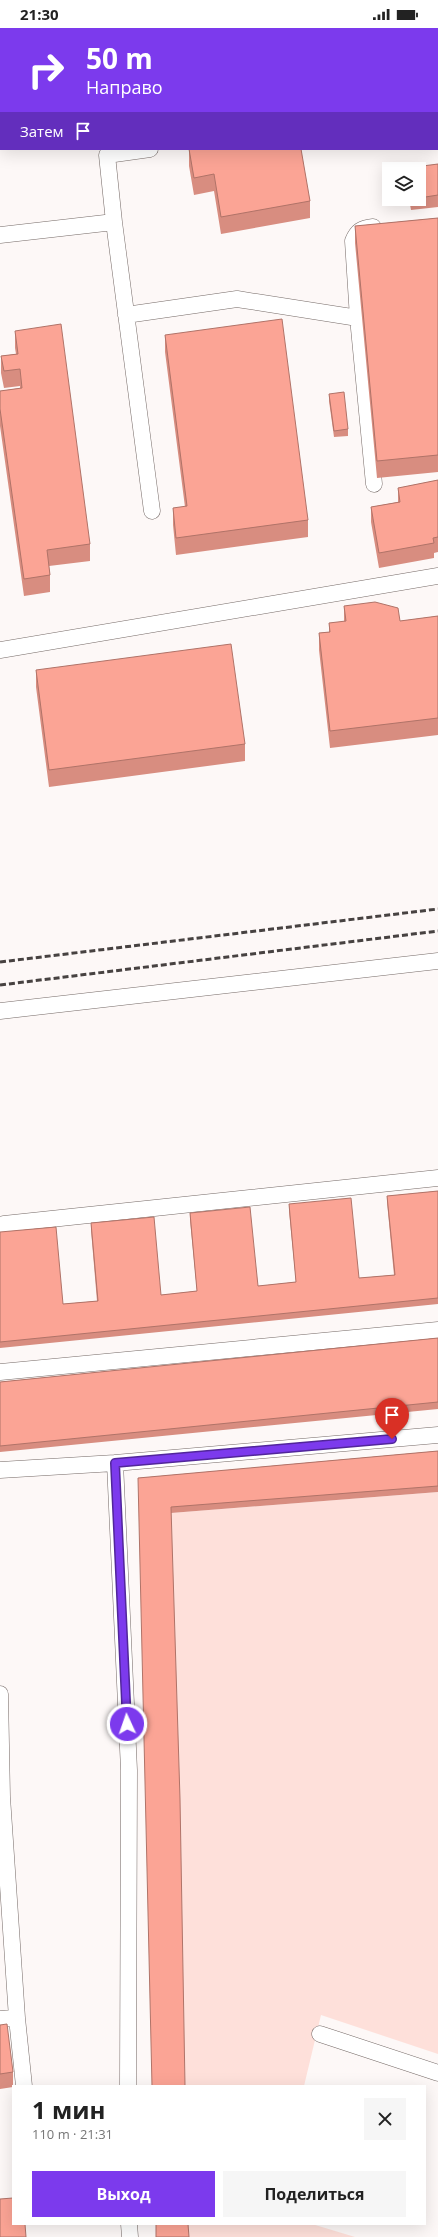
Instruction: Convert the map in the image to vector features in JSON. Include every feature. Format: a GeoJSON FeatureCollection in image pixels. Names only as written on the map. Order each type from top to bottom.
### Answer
{"type":"FeatureCollection","features":[{"type":"Feature","properties":{"kind":"lane"},"geometry":{"type":"LineString","coordinates":[[143,150],[107,155],[114,222],[152,511]]}},
{"type":"Feature","properties":{"kind":"lane"},"geometry":{"type":"LineString","coordinates":[[0,235],[114,222]]}},
{"type":"Feature","properties":{"kind":"lane"},"geometry":{"type":"LineString","coordinates":[[374,484],[358,318],[353,241],[356,235],[364,228],[386,225]]}},
{"type":"Feature","properties":{"kind":"lane"},"geometry":{"type":"LineString","coordinates":[[126,315],[237,299],[358,318]]}},
{"type":"Feature","properties":{"kind":"lane"},"geometry":{"type":"LineString","coordinates":[[0,650],[438,576]]}},
{"type":"Feature","properties":{"kind":"lane"},"geometry":{"type":"LineString","coordinates":[[0,1011],[438,961]]}},
{"type":"Feature","properties":{"kind":"lane"},"geometry":{"type":"LineString","coordinates":[[0,1226],[4,1224],[438,1178]]}},
{"type":"Feature","properties":{"kind":"lane"},"geometry":{"type":"LineString","coordinates":[[0,1372],[438,1330]]}},
{"type":"Feature","properties":{"kind":"lane"},"geometry":{"type":"LineString","coordinates":[[0,1470],[115,1463],[438,1435]]}},
{"type":"Feature","properties":{"kind":"lane"},"geometry":{"type":"LineString","coordinates":[[115,1463],[129,1770],[128,2085]]}},
{"type":"Feature","properties":{"kind":"lane"},"geometry":{"type":"LineString","coordinates":[[0,1694],[4,1914],[24,2085]]}},
{"type":"Feature","properties":{"kind":"lane"},"geometry":{"type":"LineString","coordinates":[[0,2019],[17,2018]]}},
{"type":"Feature","properties":{"kind":"lane"},"geometry":{"type":"LineString","coordinates":[[320,2034],[438,2073]]}},
{"type":"Feature","properties":{"kind":"lane"},"geometry":{"type":"LineString","coordinates":[[129,2225],[130,2237]]}},
{"type":"Feature","properties":{"kind":"shaded area"},"geometry":{"type":"Polygon","coordinates":[[[438,1492],[438,2054],[321,2015],[304,2085],[185,2085],[171,1513],[438,1492]]]}},
{"type":"Feature","properties":{"kind":"shaded area"},"geometry":{"type":"Polygon","coordinates":[[[188,2225],[315,2225],[355,2237],[188,2237],[188,2225]]]}},
{"type":"Feature","properties":{"kind":"building"},"geometry":{"type":"Polygon","coordinates":[[[189,150],[301,150],[310,201],[221,217],[214,174],[194,178],[189,150]]]}},
{"type":"Feature","properties":{"kind":"building"},"geometry":{"type":"Polygon","coordinates":[[[438,164],[438,195],[426,197],[426,166],[438,164]]]}},
{"type":"Feature","properties":{"kind":"building"},"geometry":{"type":"Polygon","coordinates":[[[438,218],[438,455],[377,461],[355,226],[438,218]]]}},
{"type":"Feature","properties":{"kind":"building"},"geometry":{"type":"Polygon","coordinates":[[[282,319],[308,520],[176,538],[173,508],[187,506],[165,335],[282,319]]]}},
{"type":"Feature","properties":{"kind":"building"},"geometry":{"type":"Polygon","coordinates":[[[61,324],[90,544],[47,550],[50,575],[24,579],[0,409],[0,391],[22,388],[20,369],[4,371],[1,356],[18,354],[15,331],[61,324]]]}},
{"type":"Feature","properties":{"kind":"building"},"geometry":{"type":"Polygon","coordinates":[[[344,392],[348,429],[334,431],[329,394],[344,392]]]}},
{"type":"Feature","properties":{"kind":"building"},"geometry":{"type":"Polygon","coordinates":[[[438,480],[438,537],[433,538],[434,543],[379,553],[371,507],[400,502],[398,488],[438,480]]]}},
{"type":"Feature","properties":{"kind":"building"},"geometry":{"type":"Polygon","coordinates":[[[375,602],[398,608],[400,621],[438,616],[438,718],[330,731],[319,633],[330,632],[329,623],[346,621],[344,606],[375,602]]]}},
{"type":"Feature","properties":{"kind":"building"},"geometry":{"type":"Polygon","coordinates":[[[231,644],[245,744],[49,770],[36,670],[231,644]]]}},
{"type":"Feature","properties":{"kind":"building"},"geometry":{"type":"Polygon","coordinates":[[[438,1191],[438,1298],[0,1342],[0,1232],[56,1227],[63,1304],[98,1301],[91,1223],[154,1217],[161,1295],[197,1291],[190,1213],[250,1207],[258,1286],[296,1282],[289,1204],[351,1198],[359,1278],[395,1275],[387,1196],[438,1191]]]}},
{"type":"Feature","properties":{"kind":"building"},"geometry":{"type":"Polygon","coordinates":[[[438,1338],[438,1402],[0,1446],[0,1382],[438,1338]]]}},
{"type":"Feature","properties":{"kind":"building"},"geometry":{"type":"Polygon","coordinates":[[[438,1451],[438,1486],[171,1507],[180,1799],[185,2085],[152,2085],[138,1478],[438,1451]]]}},
{"type":"Feature","properties":{"kind":"building"},"geometry":{"type":"Polygon","coordinates":[[[7,2024],[13,2072],[0,2074],[0,2025],[7,2024]]]}},
{"type":"Feature","properties":{"kind":"building"},"geometry":{"type":"Polygon","coordinates":[[[12,2198],[12,2225],[25,2225],[26,2237],[0,2237],[0,2199],[12,2198]]]}},
{"type":"Feature","properties":{"kind":"building"},"geometry":{"type":"Polygon","coordinates":[[[156,2225],[188,2225],[189,2237],[156,2237],[156,2225]]]}},
{"type":"Feature","properties":{"kind":"railway"},"geometry":{"type":"LineString","coordinates":[[0,962],[438,909]]}},
{"type":"Feature","properties":{"kind":"railway"},"geometry":{"type":"LineString","coordinates":[[0,985],[438,931]]}},
{"type":"Feature","properties":{"kind":"route"},"geometry":{"type":"LineString","coordinates":[[127,1724],[115,1463],[392,1439]]}}]}
